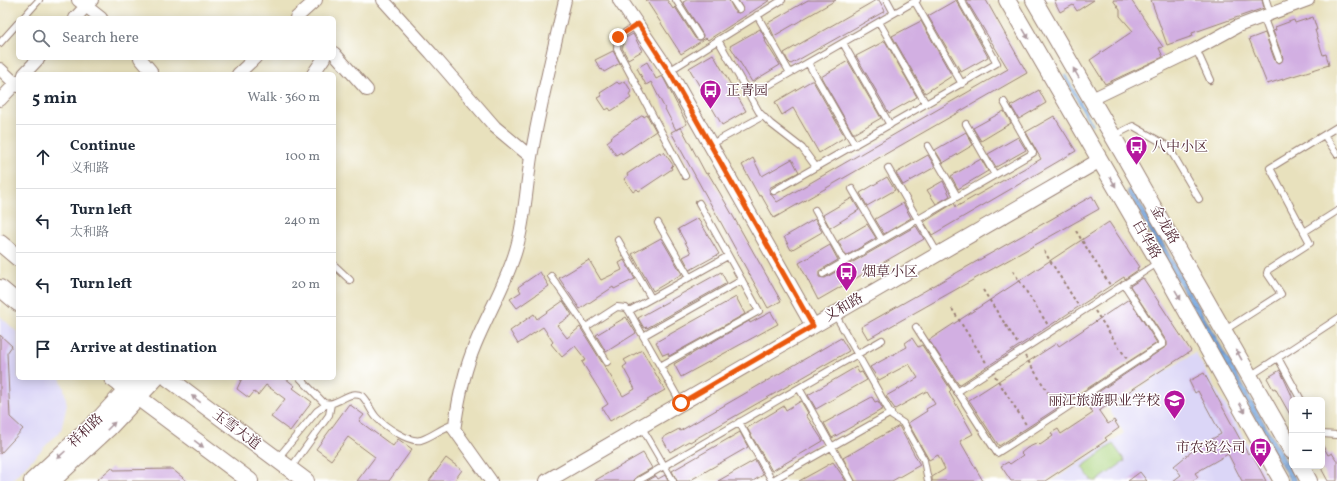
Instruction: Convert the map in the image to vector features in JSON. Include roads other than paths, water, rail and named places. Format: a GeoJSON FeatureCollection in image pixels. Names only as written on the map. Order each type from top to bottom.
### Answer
{"type":"FeatureCollection","features":[{"type":"Feature","properties":{"kind":"main road","name":"白华路"},"geometry":{"type":"LineString","coordinates":[[1007,0],[1100,160],[1282,481]]}},
{"type":"Feature","properties":{"kind":"main road","name":"金龙路"},"geometry":{"type":"LineString","coordinates":[[1034,0],[1225,330],[1289,446]]}},
{"type":"Feature","properties":{"kind":"main road"},"geometry":{"type":"LineString","coordinates":[[0,243],[16,256]]}},
{"type":"Feature","properties":{"kind":"main road"},"geometry":{"type":"LineString","coordinates":[[1,291],[16,302]]}},
{"type":"Feature","properties":{"kind":"main road"},"geometry":{"type":"LineString","coordinates":[[116,380],[134,389],[250,481]]}},
{"type":"Feature","properties":{"kind":"main road","name":"祥和路"},"geometry":{"type":"LineString","coordinates":[[32,481],[134,389],[152,380]]}},
{"type":"Feature","properties":{"kind":"main road","name":"玉雪大道"},"geometry":{"type":"LineString","coordinates":[[171,380],[306,481]]}},
{"type":"Feature","properties":{"kind":"main road","name":"祥和路"},"geometry":{"type":"LineString","coordinates":[[52,481],[108,429],[134,389]]}},
{"type":"Feature","properties":{"kind":"main road"},"geometry":{"type":"LineString","coordinates":[[1303,469],[1309,481]]}},
{"type":"Feature","properties":{"kind":"street"},"geometry":{"type":"LineString","coordinates":[[301,16],[316,0]]}},
{"type":"Feature","properties":{"kind":"street"},"geometry":{"type":"LineString","coordinates":[[384,0],[495,127],[531,157]]}},
{"type":"Feature","properties":{"kind":"street"},"geometry":{"type":"LineString","coordinates":[[491,481],[454,429],[454,424],[461,383],[468,363],[482,327],[506,280],[517,249],[525,211],[531,157],[565,0]]}},
{"type":"Feature","properties":{"kind":"street"},"geometry":{"type":"LineString","coordinates":[[620,0],[669,71],[813,326]]}},
{"type":"Feature","properties":{"kind":"street"},"geometry":{"type":"LineString","coordinates":[[1092,99],[1196,49],[1238,26],[1308,0]]}},
{"type":"Feature","properties":{"kind":"street"},"geometry":{"type":"LineString","coordinates":[[76,16],[86,2],[99,16]]}},
{"type":"Feature","properties":{"kind":"street"},"geometry":{"type":"LineString","coordinates":[[336,55],[368,90]]}},
{"type":"Feature","properties":{"kind":"street"},"geometry":{"type":"LineString","coordinates":[[26,72],[36,60]]}},
{"type":"Feature","properties":{"kind":"street"},"geometry":{"type":"LineString","coordinates":[[142,60],[151,71]]}},
{"type":"Feature","properties":{"kind":"street"},"geometry":{"type":"LineString","coordinates":[[240,72],[253,60]]}},
{"type":"Feature","properties":{"kind":"street"},"geometry":{"type":"LineString","coordinates":[[314,72],[323,60]]}},
{"type":"Feature","properties":{"kind":"street"},"geometry":{"type":"LineString","coordinates":[[0,69],[16,82]]}},
{"type":"Feature","properties":{"kind":"street"},"geometry":{"type":"LineString","coordinates":[[0,100],[16,84]]}},
{"type":"Feature","properties":{"kind":"street","name":"义和路"},"geometry":{"type":"LineString","coordinates":[[546,481],[1100,160]]}},
{"type":"Feature","properties":{"kind":"lane"},"geometry":{"type":"LineString","coordinates":[[25,16],[39,0]]}},
{"type":"Feature","properties":{"kind":"lane"},"geometry":{"type":"LineString","coordinates":[[676,0],[699,36]]}},
{"type":"Feature","properties":{"kind":"lane"},"geometry":{"type":"LineString","coordinates":[[733,0],[739,9]]}},
{"type":"Feature","properties":{"kind":"lane"},"geometry":{"type":"LineString","coordinates":[[669,71],[782,0]]}},
{"type":"Feature","properties":{"kind":"lane"},"geometry":{"type":"LineString","coordinates":[[887,0],[894,13]]}},
{"type":"Feature","properties":{"kind":"lane"},"geometry":{"type":"LineString","coordinates":[[774,191],[998,63],[961,0]]}},
{"type":"Feature","properties":{"kind":"lane"},"geometry":{"type":"LineString","coordinates":[[1266,0],[1267,14],[1279,59]]}},
{"type":"Feature","properties":{"kind":"lane"},"geometry":{"type":"LineString","coordinates":[[750,96],[916,1],[962,84]]}},
{"type":"Feature","properties":{"kind":"lane"},"geometry":{"type":"LineString","coordinates":[[757,15],[790,73]]}},
{"type":"Feature","properties":{"kind":"lane"},"geometry":{"type":"LineString","coordinates":[[879,22],[926,104]]}},
{"type":"Feature","properties":{"kind":"lane"},"geometry":{"type":"LineString","coordinates":[[638,24],[618,37],[617,49],[685,176]]}},
{"type":"Feature","properties":{"kind":"lane"},"geometry":{"type":"LineString","coordinates":[[0,43],[16,25]]}},
{"type":"Feature","properties":{"kind":"lane"},"geometry":{"type":"LineString","coordinates":[[718,40],[763,116],[802,148],[816,167]]}},
{"type":"Feature","properties":{"kind":"lane"},"geometry":{"type":"LineString","coordinates":[[843,43],[890,125]]}},
{"type":"Feature","properties":{"kind":"lane"},"geometry":{"type":"LineString","coordinates":[[1196,49],[1210,80]]}},
{"type":"Feature","properties":{"kind":"lane"},"geometry":{"type":"LineString","coordinates":[[808,63],[855,145]]}},
{"type":"Feature","properties":{"kind":"lane"},"geometry":{"type":"LineString","coordinates":[[822,274],[1033,153],[1004,102]]}},
{"type":"Feature","properties":{"kind":"lane"},"geometry":{"type":"LineString","coordinates":[[710,145],[763,116]]}},
{"type":"Feature","properties":{"kind":"lane"},"geometry":{"type":"LineString","coordinates":[[966,124],[996,175]]}},
{"type":"Feature","properties":{"kind":"lane"},"geometry":{"type":"LineString","coordinates":[[1113,136],[1133,126],[1168,146],[1198,199]]}},
{"type":"Feature","properties":{"kind":"lane"},"geometry":{"type":"LineString","coordinates":[[1225,330],[1281,294],[1267,273],[1268,270],[1310,243],[1270,168],[1337,127]]}},
{"type":"Feature","properties":{"kind":"lane"},"geometry":{"type":"LineString","coordinates":[[1324,135],[1337,154]]}},
{"type":"Feature","properties":{"kind":"lane"},"geometry":{"type":"LineString","coordinates":[[928,146],[957,196]]}},
{"type":"Feature","properties":{"kind":"lane"},"geometry":{"type":"LineString","coordinates":[[888,168],[938,254]]}},
{"type":"Feature","properties":{"kind":"lane"},"geometry":{"type":"LineString","coordinates":[[852,189],[882,240]]}},
{"type":"Feature","properties":{"kind":"lane"},"geometry":{"type":"LineString","coordinates":[[660,366],[759,311],[699,203]]}},
{"type":"Feature","properties":{"kind":"lane"},"geometry":{"type":"LineString","coordinates":[[815,210],[844,261]]}},
{"type":"Feature","properties":{"kind":"lane"},"geometry":{"type":"LineString","coordinates":[[1304,232],[1337,211]]}},
{"type":"Feature","properties":{"kind":"lane"},"geometry":{"type":"LineString","coordinates":[[658,223],[689,277]]}},
{"type":"Feature","properties":{"kind":"lane"},"geometry":{"type":"LineString","coordinates":[[618,240],[651,298]]}},
{"type":"Feature","properties":{"kind":"lane"},"geometry":{"type":"LineString","coordinates":[[629,311],[728,256]]}},
{"type":"Feature","properties":{"kind":"lane"},"geometry":{"type":"LineString","coordinates":[[958,392],[1158,262]]}},
{"type":"Feature","properties":{"kind":"lane"},"geometry":{"type":"LineString","coordinates":[[336,267],[350,280]]}},
{"type":"Feature","properties":{"kind":"lane"},"geometry":{"type":"LineString","coordinates":[[551,276],[586,327],[607,362]]}},
{"type":"Feature","properties":{"kind":"lane"},"geometry":{"type":"LineString","coordinates":[[643,336],[742,280]]}},
{"type":"Feature","properties":{"kind":"lane"},"geometry":{"type":"LineString","coordinates":[[916,327],[997,454],[1077,403],[1091,390],[1163,344],[1124,284]]}},
{"type":"Feature","properties":{"kind":"lane"},"geometry":{"type":"LineString","coordinates":[[586,327],[617,307],[626,308],[681,403]]}},
{"type":"Feature","properties":{"kind":"lane"},"geometry":{"type":"LineString","coordinates":[[835,314],[891,413],[903,423],[924,460],[928,481]]}},
{"type":"Feature","properties":{"kind":"lane"},"geometry":{"type":"LineString","coordinates":[[1250,376],[1337,319]]}},
{"type":"Feature","properties":{"kind":"lane"},"geometry":{"type":"LineString","coordinates":[[638,481],[882,340]]}},
{"type":"Feature","properties":{"kind":"lane"},"geometry":{"type":"LineString","coordinates":[[1278,358],[1299,397]]}},
{"type":"Feature","properties":{"kind":"lane"},"geometry":{"type":"LineString","coordinates":[[302,380],[321,401],[329,404]]}},
{"type":"Feature","properties":{"kind":"lane"},"geometry":{"type":"LineString","coordinates":[[799,388],[852,481]]}},
{"type":"Feature","properties":{"kind":"lane"},"geometry":{"type":"LineString","coordinates":[[276,460],[317,411],[350,394],[360,395],[367,401],[376,418],[403,436],[420,440],[433,435],[446,426],[454,424]]}},
{"type":"Feature","properties":{"kind":"lane"},"geometry":{"type":"LineString","coordinates":[[290,469],[329,415],[329,404]]}},
{"type":"Feature","properties":{"kind":"lane"},"geometry":{"type":"LineString","coordinates":[[739,422],[772,481],[891,413]]}},
{"type":"Feature","properties":{"kind":"lane"},"geometry":{"type":"LineString","coordinates":[[641,426],[673,481]]}},
{"type":"Feature","properties":{"kind":"lane"},"geometry":{"type":"LineString","coordinates":[[1325,434],[1337,435]]}},
{"type":"Feature","properties":{"kind":"water"},"geometry":{"type":"Polygon","coordinates":[[[1132,188],[1297,481],[1290,481],[1127,191],[1132,188]]]}},
{"type":"Feature","properties":{"kind":"waterway"},"geometry":{"type":"LineString","coordinates":[[1065,76],[1092,125]]}},
{"type":"Feature","properties":{"kind":"place","name":"正青园"},"geometry":{"type":"Point","coordinates":[710,110]}},
{"type":"Feature","properties":{"kind":"place","name":"八中小区"},"geometry":{"type":"Point","coordinates":[1137,166]}},
{"type":"Feature","properties":{"kind":"place","name":"烟草小区"},"geometry":{"type":"Point","coordinates":[847,292]}},
{"type":"Feature","properties":{"kind":"place","name":"丽江旅游职业学校"},"geometry":{"type":"Point","coordinates":[1175,420]}},
{"type":"Feature","properties":{"kind":"place","name":"市农资公司"},"geometry":{"type":"Point","coordinates":[1261,468]}}]}
